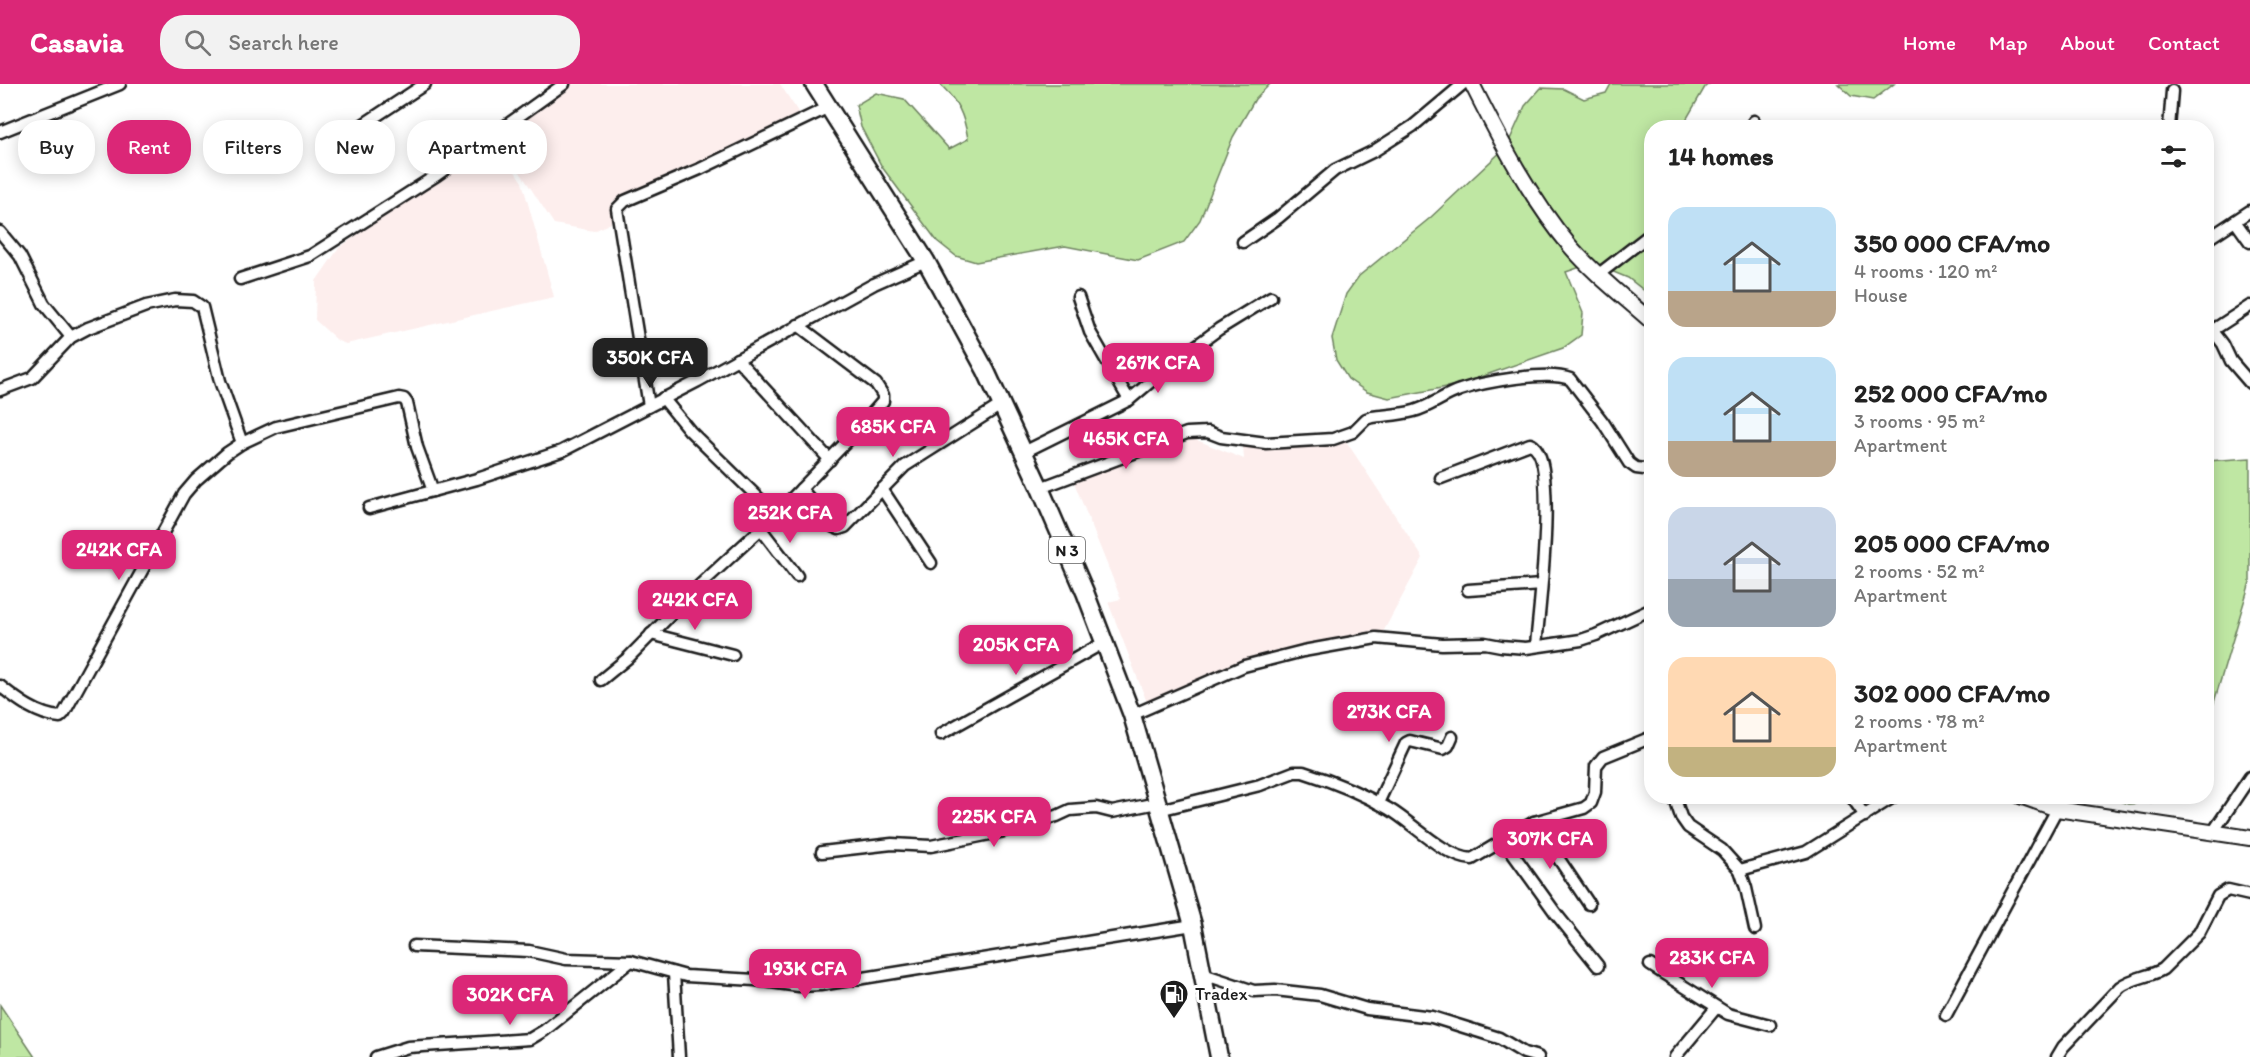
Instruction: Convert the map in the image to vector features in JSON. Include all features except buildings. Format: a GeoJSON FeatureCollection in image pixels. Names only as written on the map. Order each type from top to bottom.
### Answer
{"type":"FeatureCollection","features":[{"type":"Feature","properties":{"kind":"highway","name":"N 3"},"geometry":{"type":"LineString","coordinates":[[814,84],[926,261],[1024,452],[1105,642],[1132,715],[1193,925],[1219,1057]]}},
{"type":"Feature","properties":{"kind":"main road"},"geometry":{"type":"LineString","coordinates":[[1472,84],[1541,208],[1571,246],[1644,315]]}},
{"type":"Feature","properties":{"kind":"main road"},"geometry":{"type":"LineString","coordinates":[[2043,804],[2057,809],[2250,837]]}},
{"type":"Feature","properties":{"kind":"street"},"geometry":{"type":"LineString","coordinates":[[0,132],[120,84]]}},
{"type":"Feature","properties":{"kind":"street"},"geometry":{"type":"LineString","coordinates":[[371,120],[425,84]]}},
{"type":"Feature","properties":{"kind":"street"},"geometry":{"type":"LineString","coordinates":[[240,279],[310,256],[437,176],[564,84]]}},
{"type":"Feature","properties":{"kind":"street"},"geometry":{"type":"LineString","coordinates":[[1243,242],[1278,218],[1335,170],[1374,151],[1413,126],[1463,84]]}},
{"type":"Feature","properties":{"kind":"street"},"geometry":{"type":"LineString","coordinates":[[2170,120],[2172,91]]}},
{"type":"Feature","properties":{"kind":"street"},"geometry":{"type":"LineString","coordinates":[[649,406],[617,208],[626,201],[700,169],[829,107]]}},
{"type":"Feature","properties":{"kind":"street"},"geometry":{"type":"LineString","coordinates":[[2214,235],[2250,211]]}},
{"type":"Feature","properties":{"kind":"street"},"geometry":{"type":"LineString","coordinates":[[2235,221],[2250,242]]}},
{"type":"Feature","properties":{"kind":"street"},"geometry":{"type":"LineString","coordinates":[[0,232],[20,256],[44,304],[71,337]]}},
{"type":"Feature","properties":{"kind":"street"},"geometry":{"type":"LineString","coordinates":[[1599,274],[1644,239]]}},
{"type":"Feature","properties":{"kind":"street"},"geometry":{"type":"LineString","coordinates":[[369,508],[477,479],[562,451],[874,284],[926,261]]}},
{"type":"Feature","properties":{"kind":"street"},"geometry":{"type":"LineString","coordinates":[[1078,297],[1090,332],[1129,400]]}},
{"type":"Feature","properties":{"kind":"street"},"geometry":{"type":"LineString","coordinates":[[1024,452],[1129,400],[1174,362],[1219,329],[1271,297]]}},
{"type":"Feature","properties":{"kind":"street"},"geometry":{"type":"LineString","coordinates":[[0,390],[32,378],[71,337],[88,328],[146,306],[175,300],[194,301],[202,307],[220,381],[242,443]]}},
{"type":"Feature","properties":{"kind":"street"},"geometry":{"type":"LineString","coordinates":[[2214,324],[2250,306]]}},
{"type":"Feature","properties":{"kind":"street"},"geometry":{"type":"LineString","coordinates":[[601,680],[612,673],[776,515],[883,401],[883,395],[876,384],[798,325]]}},
{"type":"Feature","properties":{"kind":"street"},"geometry":{"type":"LineString","coordinates":[[2214,333],[2231,361],[2250,383]]}},
{"type":"Feature","properties":{"kind":"street"},"geometry":{"type":"LineString","coordinates":[[737,359],[830,460]]}},
{"type":"Feature","properties":{"kind":"street"},"geometry":{"type":"LineString","coordinates":[[1040,488],[1187,433],[1208,432],[1221,437],[1266,443],[1340,439],[1353,432],[1366,419],[1415,411],[1459,390],[1504,380],[1549,376],[1562,376],[1570,379],[1629,463],[1636,468],[1644,469]]}},
{"type":"Feature","properties":{"kind":"street"},"geometry":{"type":"LineString","coordinates":[[0,686],[27,706],[42,713],[60,717],[184,494],[196,480],[242,443],[276,427],[399,398],[404,399],[407,403],[417,447],[433,491]]}},
{"type":"Feature","properties":{"kind":"street"},"geometry":{"type":"LineString","coordinates":[[663,398],[690,431],[776,515]]}},
{"type":"Feature","properties":{"kind":"street"},"geometry":{"type":"LineString","coordinates":[[801,489],[834,527],[839,529],[845,527],[905,466],[1001,405]]}},
{"type":"Feature","properties":{"kind":"street"},"geometry":{"type":"LineString","coordinates":[[1440,478],[1530,444],[1534,445],[1539,452],[1544,467],[1547,507],[1536,646]]}},
{"type":"Feature","properties":{"kind":"street"},"geometry":{"type":"LineString","coordinates":[[882,489],[931,563]]}},
{"type":"Feature","properties":{"kind":"street"},"geometry":{"type":"LineString","coordinates":[[761,529],[797,576]]}},
{"type":"Feature","properties":{"kind":"street"},"geometry":{"type":"LineString","coordinates":[[1468,590],[1541,585]]}},
{"type":"Feature","properties":{"kind":"street"},"geometry":{"type":"LineString","coordinates":[[1132,715],[1258,661],[1376,638],[1442,644],[1474,642],[1526,648],[1596,635],[1644,613]]}},
{"type":"Feature","properties":{"kind":"street"},"geometry":{"type":"LineString","coordinates":[[651,634],[733,655]]}},
{"type":"Feature","properties":{"kind":"street"},"geometry":{"type":"LineString","coordinates":[[941,734],[1105,642]]}},
{"type":"Feature","properties":{"kind":"street"},"geometry":{"type":"LineString","coordinates":[[1378,803],[1406,743],[1410,741],[1443,749],[1448,746],[1452,737]]}},
{"type":"Feature","properties":{"kind":"street"},"geometry":{"type":"LineString","coordinates":[[822,852],[892,844],[931,846],[1000,832],[1058,816],[1071,810],[1096,808],[1112,812],[1158,806],[1260,785],[1294,772],[1314,776],[1378,803],[1450,852],[1464,859],[1472,859],[1534,822],[1584,808],[1591,802],[1595,792],[1595,772],[1599,761],[1644,740]]}},
{"type":"Feature","properties":{"kind":"street"},"geometry":{"type":"LineString","coordinates":[[2213,832],[2250,777]]}},
{"type":"Feature","properties":{"kind":"street"},"geometry":{"type":"LineString","coordinates":[[1677,804],[1681,817],[1688,827],[1722,850],[1740,870],[1755,929]]}},
{"type":"Feature","properties":{"kind":"street"},"geometry":{"type":"LineString","coordinates":[[1856,804],[1864,816]]}},
{"type":"Feature","properties":{"kind":"street"},"geometry":{"type":"LineString","coordinates":[[1740,870],[1806,852],[1883,804]]}},
{"type":"Feature","properties":{"kind":"street"},"geometry":{"type":"LineString","coordinates":[[1946,1015],[2057,809]]}},
{"type":"Feature","properties":{"kind":"street"},"geometry":{"type":"LineString","coordinates":[[1534,822],[1589,904]]}},
{"type":"Feature","properties":{"kind":"street"},"geometry":{"type":"LineString","coordinates":[[1503,840],[1557,915],[1598,966]]}},
{"type":"Feature","properties":{"kind":"street"},"geometry":{"type":"LineString","coordinates":[[2057,1057],[2063,1047],[2120,987],[2129,981],[2157,973],[2185,947],[2202,929],[2218,896],[2228,890],[2250,895]]}},
{"type":"Feature","properties":{"kind":"street"},"geometry":{"type":"LineString","coordinates":[[414,946],[529,951],[566,959],[631,961],[686,976],[756,980],[799,986],[820,985],[1193,925]]}},
{"type":"Feature","properties":{"kind":"street"},"geometry":{"type":"LineString","coordinates":[[376,1057],[530,1039],[545,1030],[631,961]]}},
{"type":"Feature","properties":{"kind":"street"},"geometry":{"type":"LineString","coordinates":[[1650,965],[1716,1008],[1728,1014],[1770,1025]]}},
{"type":"Feature","properties":{"kind":"street"},"geometry":{"type":"LineString","coordinates":[[674,973],[679,1057]]}},
{"type":"Feature","properties":{"kind":"street"},"geometry":{"type":"LineString","coordinates":[[1203,974],[1254,991],[1275,990],[1320,995],[1367,1009],[1432,1017],[1499,1038],[1524,1053],[1538,1057]]}},
{"type":"Feature","properties":{"kind":"street"},"geometry":{"type":"LineString","coordinates":[[1676,1057],[1716,1008]]}},
{"type":"Feature","properties":{"kind":"shaded area"},"geometry":{"type":"Polygon","coordinates":[[[569,84],[780,84],[800,115],[612,202],[611,223],[594,231],[554,224],[521,174],[547,174],[547,120],[520,120],[569,84]]]}},
{"type":"Feature","properties":{"kind":"shaded area"},"geometry":{"type":"Polygon","coordinates":[[[445,174],[517,174],[522,182],[554,297],[346,344],[338,341],[315,320],[316,281],[339,248],[421,188],[445,174]]]}},
{"type":"Feature","properties":{"kind":"shaded area"},"geometry":{"type":"Polygon","coordinates":[[[1189,437],[1244,459],[1243,446],[1346,441],[1423,558],[1382,634],[1244,661],[1148,705],[1108,602],[1121,599],[1073,480],[1189,437]]]}},
{"type":"Feature","properties":{"kind":"green space"},"geometry":{"type":"Polygon","coordinates":[[[940,84],[1270,84],[1255,99],[1233,137],[1200,220],[1184,242],[1138,260],[1065,246],[976,262],[956,256],[937,241],[882,167],[861,127],[856,105],[876,93],[904,99],[949,149],[968,139],[959,109],[940,84]]]}},
{"type":"Feature","properties":{"kind":"green space"},"geometry":{"type":"Polygon","coordinates":[[[1611,84],[1709,84],[1705,87],[1687,120],[1644,120],[1644,291],[1628,278],[1592,263],[1566,272],[1583,313],[1581,335],[1563,348],[1457,385],[1389,398],[1367,392],[1348,379],[1336,360],[1332,338],[1346,294],[1359,276],[1430,218],[1507,146],[1525,106],[1541,88],[1564,89],[1584,99],[1606,93],[1611,84]]]}},
{"type":"Feature","properties":{"kind":"green space"},"geometry":{"type":"Polygon","coordinates":[[[1838,84],[1894,84],[1873,100],[1851,96],[1838,84]]]}},
{"type":"Feature","properties":{"kind":"green space"},"geometry":{"type":"Polygon","coordinates":[[[2250,458],[2250,582],[2214,702],[2214,461],[2250,458]]]}},
{"type":"Feature","properties":{"kind":"green space"},"geometry":{"type":"Polygon","coordinates":[[[0,1005],[35,1057],[0,1057],[0,1005]]]}},
{"type":"Feature","properties":{"kind":"place","name":"Tradex"},"geometry":{"type":"Point","coordinates":[1174,1020]}}]}
